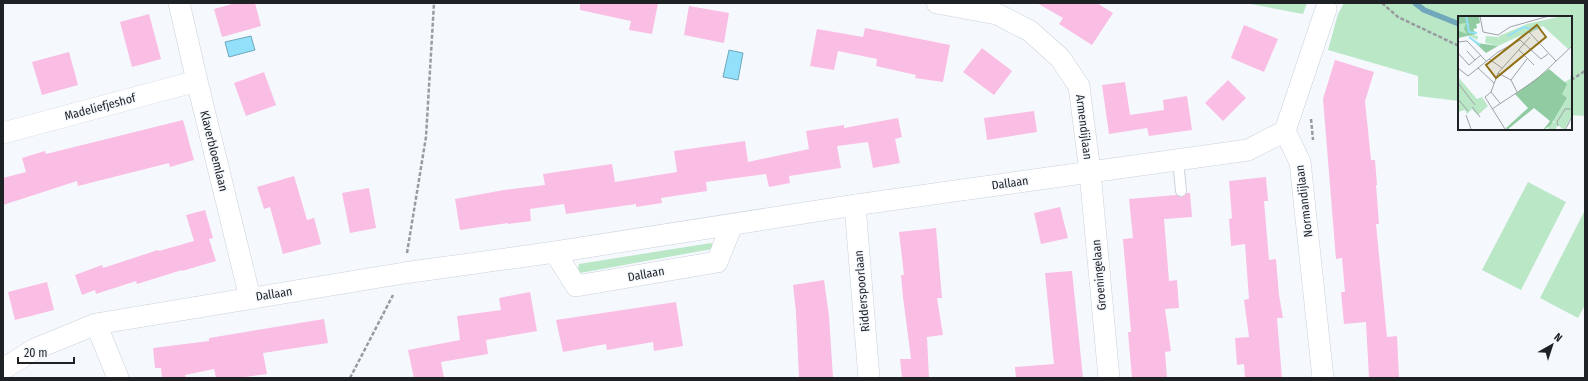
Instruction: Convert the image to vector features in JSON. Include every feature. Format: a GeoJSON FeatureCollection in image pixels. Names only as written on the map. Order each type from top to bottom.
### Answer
{"type":"FeatureCollection","features":[{"type":"Feature","properties":{"kind":"street","name":"Klaverbloemlaan"},"geometry":{"type":"LineString","coordinates":[[179,3],[196,81],[250,298]]}},
{"type":"Feature","properties":{"kind":"street","name":"Armendijlaan"},"geometry":{"type":"LineString","coordinates":[[937,3],[996,14],[1030,31],[1060,58],[1079,86],[1090,172]]}},
{"type":"Feature","properties":{"kind":"street"},"geometry":{"type":"LineString","coordinates":[[1285,131],[1326,9]]}},
{"type":"Feature","properties":{"kind":"street","name":"Madeliefjeshof"},"geometry":{"type":"LineString","coordinates":[[3,133],[196,81]]}},
{"type":"Feature","properties":{"kind":"street","name":"Dallaan"},"geometry":{"type":"LineString","coordinates":[[3,369],[35,349],[96,324],[404,273],[555,252],[855,205],[1248,150],[1285,131]]}},
{"type":"Feature","properties":{"kind":"street","name":"Normandijlaan"},"geometry":{"type":"LineString","coordinates":[[1285,131],[1300,162],[1323,378]]}},
{"type":"Feature","properties":{"kind":"street","name":"Groeningelaan"},"geometry":{"type":"LineString","coordinates":[[1090,172],[1108,378]]}},
{"type":"Feature","properties":{"kind":"street","name":"Ridderspoorlaan"},"geometry":{"type":"LineString","coordinates":[[855,205],[869,378]]}},
{"type":"Feature","properties":{"kind":"street","name":"Dallaan"},"geometry":{"type":"LineString","coordinates":[[555,252],[576,286],[717,262],[732,225]]}},
{"type":"Feature","properties":{"kind":"street"},"geometry":{"type":"LineString","coordinates":[[96,324],[118,378]]}},
{"type":"Feature","properties":{"kind":"lane"},"geometry":{"type":"LineString","coordinates":[[1178,160],[1180,191]]}},
{"type":"Feature","properties":{"kind":"path"},"geometry":{"type":"LineString","coordinates":[[350,378],[404,273],[426,137],[434,3]]}},
{"type":"Feature","properties":{"kind":"path"},"geometry":{"type":"LineString","coordinates":[[1382,3],[1398,16],[1458,46]]}},
{"type":"Feature","properties":{"kind":"path"},"geometry":{"type":"LineString","coordinates":[[1572,79],[1585,71]]}},
{"type":"Feature","properties":{"kind":"green space"},"geometry":{"type":"Polygon","coordinates":[[[1245,3],[1307,3],[1303,14],[1245,3]]]}},
{"type":"Feature","properties":{"kind":"green space"},"geometry":{"type":"Polygon","coordinates":[[[1344,3],[1585,3],[1585,116],[1572,115],[1572,16],[1458,16],[1458,101],[1418,96],[1418,76],[1328,50],[1338,14],[1344,3]]]}},
{"type":"Feature","properties":{"kind":"green space"},"geometry":{"type":"Polygon","coordinates":[[[1528,182],[1566,202],[1521,290],[1482,270],[1528,182]]]}},
{"type":"Feature","properties":{"kind":"green space"},"geometry":{"type":"Polygon","coordinates":[[[1585,210],[1585,305],[1578,318],[1540,298],[1585,210]]]}},
{"type":"Feature","properties":{"kind":"green space"},"geometry":{"type":"Polygon","coordinates":[[[711,243],[714,246],[712,249],[580,273],[578,269],[579,264],[711,243]]]}},
{"type":"Feature","properties":{"kind":"water"},"geometry":{"type":"Polygon","coordinates":[[[251,36],[255,50],[229,57],[225,42],[251,36]]]}},
{"type":"Feature","properties":{"kind":"water"},"geometry":{"type":"Polygon","coordinates":[[[729,50],[743,53],[738,80],[723,77],[729,50]]]}},
{"type":"Feature","properties":{"kind":"building"},"geometry":{"type":"Polygon","coordinates":[[[236,3],[255,3],[261,26],[222,37],[214,9],[236,3]]]}},
{"type":"Feature","properties":{"kind":"building"},"geometry":{"type":"Polygon","coordinates":[[[580,3],[658,3],[652,34],[629,30],[631,21],[580,10],[580,3]]]}},
{"type":"Feature","properties":{"kind":"building"},"geometry":{"type":"Polygon","coordinates":[[[1037,3],[1097,3],[1113,13],[1092,45],[1059,24],[1063,18],[1037,3]]]}},
{"type":"Feature","properties":{"kind":"building"},"geometry":{"type":"Polygon","coordinates":[[[689,6],[729,13],[724,43],[684,35],[689,6]]]}},
{"type":"Feature","properties":{"kind":"building"},"geometry":{"type":"Polygon","coordinates":[[[149,14],[161,59],[132,67],[120,22],[149,14]]]}},
{"type":"Feature","properties":{"kind":"building"},"geometry":{"type":"Polygon","coordinates":[[[1244,25],[1278,39],[1264,72],[1231,58],[1244,25]]]}},
{"type":"Feature","properties":{"kind":"building"},"geometry":{"type":"Polygon","coordinates":[[[865,28],[950,45],[943,82],[915,78],[916,75],[876,66],[877,59],[838,51],[834,70],[810,66],[817,29],[863,37],[865,28]]]}},
{"type":"Feature","properties":{"kind":"building"},"geometry":{"type":"Polygon","coordinates":[[[982,48],[1012,71],[994,95],[963,72],[982,48]]]}},
{"type":"Feature","properties":{"kind":"building"},"geometry":{"type":"Polygon","coordinates":[[[69,52],[78,85],[42,95],[32,62],[69,52]]]}},
{"type":"Feature","properties":{"kind":"building"},"geometry":{"type":"Polygon","coordinates":[[[1335,60],[1374,72],[1365,101],[1371,160],[1375,160],[1379,224],[1376,224],[1387,337],[1397,336],[1399,378],[1369,378],[1366,322],[1344,324],[1341,292],[1345,292],[1342,258],[1336,259],[1323,99],[1335,60]]]}},
{"type":"Feature","properties":{"kind":"building"},"geometry":{"type":"Polygon","coordinates":[[[264,72],[276,105],[246,116],[234,83],[264,72]]]}},
{"type":"Feature","properties":{"kind":"building"},"geometry":{"type":"Polygon","coordinates":[[[1228,80],[1246,98],[1223,121],[1205,103],[1228,80]]]}},
{"type":"Feature","properties":{"kind":"building"},"geometry":{"type":"Polygon","coordinates":[[[1125,82],[1130,115],[1164,110],[1163,100],[1187,96],[1192,130],[1149,136],[1147,128],[1109,134],[1102,85],[1125,82]]]}},
{"type":"Feature","properties":{"kind":"building"},"geometry":{"type":"Polygon","coordinates":[[[1034,111],[1037,132],[987,140],[984,118],[1034,111]]]}},
{"type":"Feature","properties":{"kind":"building"},"geometry":{"type":"Polygon","coordinates":[[[898,118],[902,137],[895,139],[900,163],[873,168],[868,142],[837,146],[841,168],[789,176],[790,183],[769,187],[766,174],[706,182],[707,191],[661,198],[662,203],[636,207],[636,204],[566,214],[564,204],[530,209],[531,221],[460,230],[455,199],[504,190],[545,185],[543,174],[612,164],[615,182],[677,172],[674,151],[745,141],[748,162],[809,149],[806,131],[844,125],[844,128],[898,118]]]}},
{"type":"Feature","properties":{"kind":"building"},"geometry":{"type":"Polygon","coordinates":[[[183,120],[194,160],[170,167],[169,163],[78,186],[77,181],[3,205],[3,178],[26,172],[22,158],[45,151],[46,154],[183,120]]]}},
{"type":"Feature","properties":{"kind":"building"},"geometry":{"type":"Polygon","coordinates":[[[294,176],[307,220],[314,218],[321,244],[283,254],[270,207],[264,209],[257,187],[294,176]]]}},
{"type":"Feature","properties":{"kind":"building"},"geometry":{"type":"Polygon","coordinates":[[[1266,177],[1268,201],[1264,201],[1269,260],[1276,259],[1279,295],[1283,318],[1277,318],[1282,378],[1245,378],[1244,364],[1237,365],[1235,338],[1249,337],[1244,300],[1249,299],[1245,244],[1231,246],[1229,219],[1232,218],[1229,181],[1266,177]]]}},
{"type":"Feature","properties":{"kind":"building"},"geometry":{"type":"Polygon","coordinates":[[[369,188],[376,228],[350,233],[342,193],[369,188]]]}},
{"type":"Feature","properties":{"kind":"building"},"geometry":{"type":"Polygon","coordinates":[[[1187,193],[1190,193],[1192,217],[1164,219],[1169,281],[1177,280],[1179,308],[1165,309],[1171,351],[1165,352],[1167,378],[1132,378],[1128,332],[1131,332],[1123,239],[1133,238],[1129,199],[1176,195],[1181,197],[1187,193]]]}},
{"type":"Feature","properties":{"kind":"building"},"geometry":{"type":"Polygon","coordinates":[[[1060,207],[1068,238],[1041,244],[1034,213],[1060,207]]]}},
{"type":"Feature","properties":{"kind":"building"},"geometry":{"type":"Polygon","coordinates":[[[205,210],[213,238],[209,239],[216,261],[137,284],[136,281],[96,294],[95,290],[82,295],[75,275],[102,265],[103,268],[158,250],[159,251],[194,241],[186,215],[205,210]]]}},
{"type":"Feature","properties":{"kind":"building"},"geometry":{"type":"Polygon","coordinates":[[[936,228],[942,298],[937,298],[943,335],[927,337],[929,378],[902,378],[900,359],[911,359],[903,297],[901,275],[904,275],[899,232],[936,228]]]}},
{"type":"Feature","properties":{"kind":"building"},"geometry":{"type":"Polygon","coordinates":[[[1072,271],[1083,378],[1016,378],[1015,367],[1054,364],[1045,273],[1072,271]]]}},
{"type":"Feature","properties":{"kind":"building"},"geometry":{"type":"Polygon","coordinates":[[[824,280],[829,316],[833,378],[799,378],[796,312],[793,285],[824,280]]]}},
{"type":"Feature","properties":{"kind":"building"},"geometry":{"type":"Polygon","coordinates":[[[47,282],[54,310],[15,320],[8,292],[47,282]]]}},
{"type":"Feature","properties":{"kind":"building"},"geometry":{"type":"Polygon","coordinates":[[[530,292],[537,331],[486,340],[488,354],[441,362],[444,378],[414,378],[408,350],[460,340],[457,316],[501,310],[499,298],[530,292]]]}},
{"type":"Feature","properties":{"kind":"building"},"geometry":{"type":"Polygon","coordinates":[[[676,302],[683,346],[654,351],[653,342],[607,350],[606,344],[563,352],[556,320],[676,302]]]}},
{"type":"Feature","properties":{"kind":"building"},"geometry":{"type":"Polygon","coordinates":[[[324,319],[328,343],[263,353],[267,374],[238,378],[216,378],[214,369],[185,375],[186,378],[162,378],[161,368],[155,368],[153,348],[209,341],[209,338],[324,319]]]}},
{"type":"Feature","properties":{"kind":"waterway"},"geometry":{"type":"LineString","coordinates":[[1415,3],[1424,10],[1458,24]]}}]}
